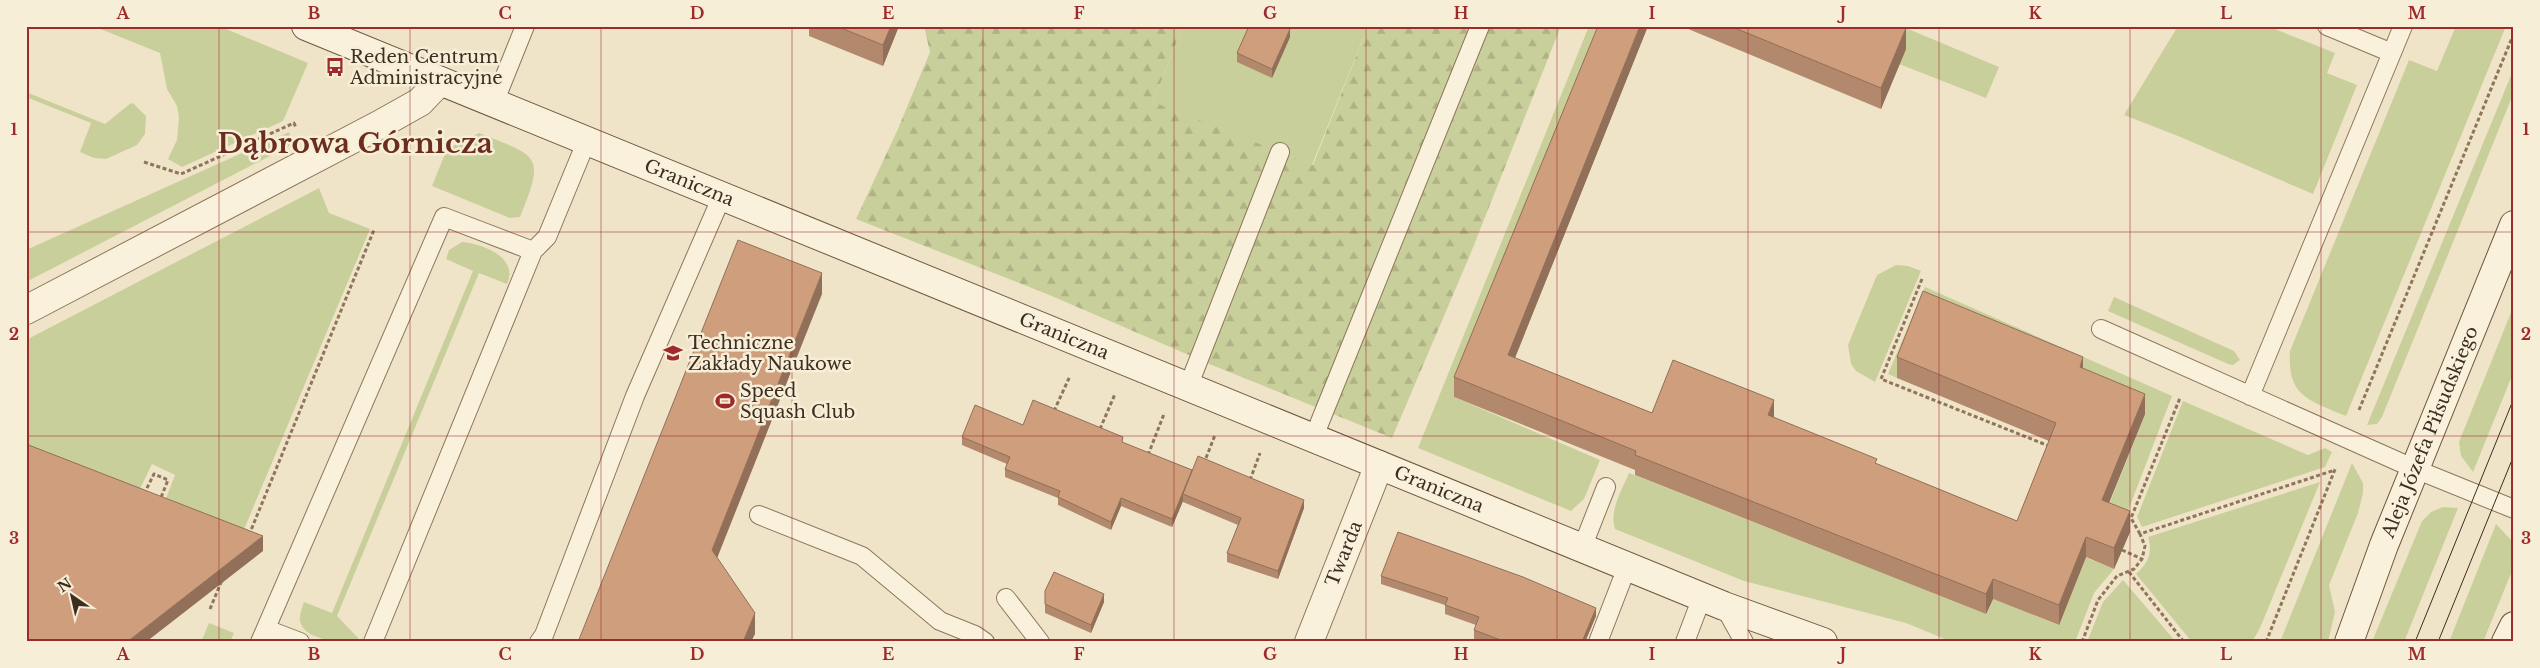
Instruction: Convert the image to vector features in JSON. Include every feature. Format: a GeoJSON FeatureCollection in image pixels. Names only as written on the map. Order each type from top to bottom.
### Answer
{"type":"FeatureCollection","features":[{"type":"Feature","properties":{"kind":"street","name":"Graniczna"},"geometry":{"type":"LineString","coordinates":[[306,26],[1627,567],[1823,642]]}},
{"type":"Feature","properties":{"kind":"street"},"geometry":{"type":"LineString","coordinates":[[26,310],[420,102],[440,81]]}},
{"type":"Feature","properties":{"kind":"street","name":"Aleja Józefa Piłsudskiego"},"geometry":{"type":"LineString","coordinates":[[2349,642],[2376,566],[2514,225]]}},
{"type":"Feature","properties":{"kind":"street","name":"Twarda"},"geometry":{"type":"LineString","coordinates":[[1309,642],[1379,465]]}},
{"type":"Feature","properties":{"kind":"street"},"geometry":{"type":"LineString","coordinates":[[2506,642],[2514,626]]}},
{"type":"Feature","properties":{"kind":"lane"},"geometry":{"type":"LineString","coordinates":[[494,103],[525,26]]}},
{"type":"Feature","properties":{"kind":"lane"},"geometry":{"type":"LineString","coordinates":[[1313,439],[1480,26]]}},
{"type":"Feature","properties":{"kind":"lane"},"geometry":{"type":"LineString","coordinates":[[2327,26],[2392,53]]}},
{"type":"Feature","properties":{"kind":"lane"},"geometry":{"type":"LineString","coordinates":[[2250,396],[2403,26]]}},
{"type":"Feature","properties":{"kind":"lane"},"geometry":{"type":"LineString","coordinates":[[372,642],[532,251],[547,238],[587,140]]}},
{"type":"Feature","properties":{"kind":"lane"},"geometry":{"type":"LineString","coordinates":[[1188,387],[1280,152]]}},
{"type":"Feature","properties":{"kind":"lane"},"geometry":{"type":"LineString","coordinates":[[539,642],[544,635],[635,396],[722,196]]}},
{"type":"Feature","properties":{"kind":"lane"},"geometry":{"type":"LineString","coordinates":[[300,642],[263,636],[444,217],[532,251]]}},
{"type":"Feature","properties":{"kind":"lane"},"geometry":{"type":"LineString","coordinates":[[2101,329],[2415,469],[2514,509]]}},
{"type":"Feature","properties":{"kind":"lane"},"geometry":{"type":"LineString","coordinates":[[1582,548],[1606,487]]}},
{"type":"Feature","properties":{"kind":"lane"},"geometry":{"type":"LineString","coordinates":[[759,515],[862,556],[940,621],[975,635],[985,642]]}},
{"type":"Feature","properties":{"kind":"lane"},"geometry":{"type":"LineString","coordinates":[[1598,642],[1627,567]]}},
{"type":"Feature","properties":{"kind":"lane"},"geometry":{"type":"LineString","coordinates":[[1006,598],[1040,642]]}},
{"type":"Feature","properties":{"kind":"lane"},"geometry":{"type":"LineString","coordinates":[[1685,642],[1712,601],[1744,642]]}},
{"type":"Feature","properties":{"kind":"path"},"geometry":{"type":"LineString","coordinates":[[2266,642],[2514,33]]}},
{"type":"Feature","properties":{"kind":"path"},"geometry":{"type":"LineString","coordinates":[[144,162],[181,174],[294,123],[314,159]]}},
{"type":"Feature","properties":{"kind":"path"},"geometry":{"type":"LineString","coordinates":[[246,543],[374,230]]}},
{"type":"Feature","properties":{"kind":"path"},"geometry":{"type":"LineString","coordinates":[[1922,279],[1881,379],[2054,449]]}},
{"type":"Feature","properties":{"kind":"path"},"geometry":{"type":"LineString","coordinates":[[1053,414],[1073,368]]}},
{"type":"Feature","properties":{"kind":"path"},"geometry":{"type":"LineString","coordinates":[[2082,642],[2098,600],[2117,576],[2129,572],[2142,559],[2145,546],[2131,518],[2191,370]]}},
{"type":"Feature","properties":{"kind":"path"},"geometry":{"type":"LineString","coordinates":[[1098,435],[1119,386]]}},
{"type":"Feature","properties":{"kind":"path"},"geometry":{"type":"LineString","coordinates":[[1145,460],[1168,406]]}},
{"type":"Feature","properties":{"kind":"path"},"geometry":{"type":"LineString","coordinates":[[1206,458],[1218,427]]}},
{"type":"Feature","properties":{"kind":"path"},"geometry":{"type":"LineString","coordinates":[[1248,484],[1264,446]]}},
{"type":"Feature","properties":{"kind":"path"},"geometry":{"type":"LineString","coordinates":[[2140,534],[2335,470]]}},
{"type":"Feature","properties":{"kind":"path"},"geometry":{"type":"LineString","coordinates":[[143,496],[154,474],[168,480],[158,505]]}},
{"type":"Feature","properties":{"kind":"path"},"geometry":{"type":"LineString","coordinates":[[2122,550],[2142,559]]}},
{"type":"Feature","properties":{"kind":"path"},"geometry":{"type":"LineString","coordinates":[[2129,572],[2184,642]]}},
{"type":"Feature","properties":{"kind":"path"},"geometry":{"type":"LineString","coordinates":[[210,609],[224,577]]}},
{"type":"Feature","properties":{"kind":"green space"},"geometry":{"type":"Polygon","coordinates":[[[93,26],[219,26],[308,63],[283,121],[182,167],[168,159],[177,140],[179,117],[177,106],[167,89],[160,53],[93,26]]]}},
{"type":"Feature","properties":{"kind":"green space"},"geometry":{"type":"Polygon","coordinates":[[[924,26],[1183,26],[1153,102],[1272,149],[1191,356],[1047,294],[856,219],[897,131],[930,52],[924,26]]]}},
{"type":"Feature","properties":{"kind":"green space"},"geometry":{"type":"Polygon","coordinates":[[[1183,26],[1368,26],[1312,165],[1288,155],[1207,363],[1191,356],[1153,102],[1183,26]]]}},
{"type":"Feature","properties":{"kind":"green space"},"geometry":{"type":"Polygon","coordinates":[[[1368,26],[1561,26],[1470,255],[1392,438],[1207,363],[1288,155],[1313,165],[1368,26]]]}},
{"type":"Feature","properties":{"kind":"green space"},"geometry":{"type":"Polygon","coordinates":[[[1589,26],[1605,26],[1454,397],[1600,460],[1584,499],[1571,511],[1418,448],[1589,26]]]}},
{"type":"Feature","properties":{"kind":"green space"},"geometry":{"type":"Polygon","coordinates":[[[1851,26],[1901,26],[1999,67],[1986,98],[1899,64],[1905,49],[1851,26]]]}},
{"type":"Feature","properties":{"kind":"green space"},"geometry":{"type":"Polygon","coordinates":[[[2178,26],[2267,26],[2335,53],[2327,73],[2357,85],[2313,194],[2124,115],[2178,26]]]}},
{"type":"Feature","properties":{"kind":"green space"},"geometry":{"type":"Polygon","coordinates":[[[2456,26],[2506,26],[2346,416],[2321,406],[2303,395],[2292,378],[2290,351],[2409,60],[2437,71],[2456,26]]]}},
{"type":"Feature","properties":{"kind":"green space"},"geometry":{"type":"Polygon","coordinates":[[[2514,68],[2514,92],[2382,417],[2377,424],[2367,425],[2514,68]]]}},
{"type":"Feature","properties":{"kind":"green space"},"geometry":{"type":"Polygon","coordinates":[[[26,92],[105,124],[131,103],[134,104],[146,116],[145,134],[137,145],[106,159],[94,158],[80,152],[91,123],[26,97],[26,92]]]}},
{"type":"Feature","properties":{"kind":"green space"},"geometry":{"type":"Polygon","coordinates":[[[289,132],[293,144],[26,282],[26,250],[289,132]]]}},
{"type":"Feature","properties":{"kind":"green space"},"geometry":{"type":"Polygon","coordinates":[[[479,133],[515,148],[532,161],[534,170],[533,181],[520,217],[510,218],[432,186],[447,149],[479,133]]]}},
{"type":"Feature","properties":{"kind":"green space"},"geometry":{"type":"Polygon","coordinates":[[[319,188],[329,213],[370,229],[240,539],[162,509],[175,475],[152,464],[137,495],[26,451],[26,340],[319,188]]]}},
{"type":"Feature","properties":{"kind":"green space"},"geometry":{"type":"Polygon","coordinates":[[[462,242],[489,249],[504,260],[508,267],[509,275],[507,284],[479,273],[337,616],[360,640],[359,642],[335,641],[317,637],[303,628],[300,621],[304,602],[332,613],[473,271],[446,259],[449,250],[462,242]]]}},
{"type":"Feature","properties":{"kind":"green space"},"geometry":{"type":"Polygon","coordinates":[[[1896,265],[1908,266],[1921,271],[1875,382],[1856,371],[1851,364],[1848,345],[1877,275],[1896,265]]]}},
{"type":"Feature","properties":{"kind":"green space"},"geometry":{"type":"Polygon","coordinates":[[[1925,287],[2172,396],[2128,511],[2109,505],[2145,414],[1924,312],[1897,378],[1888,374],[1925,287]]]}},
{"type":"Feature","properties":{"kind":"green space"},"geometry":{"type":"Polygon","coordinates":[[[2114,297],[2234,351],[2240,360],[2233,365],[2228,364],[2108,311],[2114,297]]]}},
{"type":"Feature","properties":{"kind":"green space"},"geometry":{"type":"Polygon","coordinates":[[[2514,305],[2514,371],[2473,472],[2461,456],[2459,442],[2514,305]]]}},
{"type":"Feature","properties":{"kind":"green space"},"geometry":{"type":"Polygon","coordinates":[[[2183,401],[2308,455],[2325,448],[2332,452],[2325,467],[2142,527],[2137,517],[2183,401]]]}},
{"type":"Feature","properties":{"kind":"green space"},"geometry":{"type":"Polygon","coordinates":[[[2352,463],[2363,483],[2363,493],[2358,513],[2329,585],[2335,612],[2328,642],[2280,642],[2352,463]]]}},
{"type":"Feature","properties":{"kind":"green space"},"geometry":{"type":"Polygon","coordinates":[[[1629,473],[1986,614],[1993,599],[2058,625],[2085,557],[2114,569],[2094,593],[2075,642],[1952,642],[1906,623],[1744,581],[1615,529],[1615,507],[1629,473]]]}},
{"type":"Feature","properties":{"kind":"green space"},"geometry":{"type":"Polygon","coordinates":[[[2320,482],[2260,628],[2252,642],[2192,642],[2136,574],[2144,566],[2150,553],[2148,537],[2320,482]]]}},
{"type":"Feature","properties":{"kind":"green space"},"geometry":{"type":"Polygon","coordinates":[[[2443,507],[2458,508],[2404,642],[2372,642],[2422,521],[2431,512],[2443,507]]]}},
{"type":"Feature","properties":{"kind":"green space"},"geometry":{"type":"Polygon","coordinates":[[[2496,524],[2513,542],[2514,566],[2483,642],[2449,642],[2496,524]]]}},
{"type":"Feature","properties":{"kind":"green space"},"geometry":{"type":"Polygon","coordinates":[[[2123,580],[2176,642],[2087,642],[2103,602],[2123,580]]]}},
{"type":"Feature","properties":{"kind":"green space"},"geometry":{"type":"Polygon","coordinates":[[[209,623],[234,633],[230,642],[201,642],[209,623]]]}},
{"type":"Feature","properties":{"kind":"building"},"geometry":{"type":"Polygon","coordinates":[[[836,26],[891,26],[883,45],[836,26]]]}},
{"type":"Feature","properties":{"kind":"building"},"geometry":{"type":"Polygon","coordinates":[[[1249,26],[1284,26],[1290,29],[1272,69],[1237,53],[1249,26]]]}},
{"type":"Feature","properties":{"kind":"building"},"geometry":{"type":"Polygon","coordinates":[[[1598,26],[1640,26],[1508,355],[1652,413],[1673,360],[1774,400],[1768,415],[1877,459],[1875,463],[2017,521],[2056,423],[1897,357],[1923,291],[2083,357],[2080,367],[2145,394],[2102,500],[2130,511],[2114,548],[2086,537],[2059,605],[1993,579],[1986,594],[1635,455],[1636,451],[1454,377],[1598,26]]]}},
{"type":"Feature","properties":{"kind":"building"},"geometry":{"type":"Polygon","coordinates":[[[1730,26],[1900,26],[1906,28],[1881,88],[1730,26]]]}},
{"type":"Feature","properties":{"kind":"building"},"geometry":{"type":"Polygon","coordinates":[[[738,240],[822,273],[712,550],[755,613],[743,642],[578,642],[738,240]]]}},
{"type":"Feature","properties":{"kind":"building"},"geometry":{"type":"Polygon","coordinates":[[[1033,400],[1123,437],[1122,442],[1192,470],[1172,519],[1121,498],[1111,522],[1058,497],[1060,491],[1005,469],[1010,457],[962,437],[975,405],[1023,425],[1033,400]]]}},
{"type":"Feature","properties":{"kind":"building"},"geometry":{"type":"Polygon","coordinates":[[[26,444],[263,536],[127,642],[26,642],[26,444]]]}},
{"type":"Feature","properties":{"kind":"building"},"geometry":{"type":"Polygon","coordinates":[[[1198,456],[1304,500],[1278,571],[1227,553],[1241,518],[1183,494],[1198,456]]]}},
{"type":"Feature","properties":{"kind":"building"},"geometry":{"type":"Polygon","coordinates":[[[1398,532],[1523,577],[1596,608],[1582,642],[1506,642],[1474,630],[1479,617],[1445,605],[1448,598],[1381,576],[1398,532]]]}},
{"type":"Feature","properties":{"kind":"building"},"geometry":{"type":"Polygon","coordinates":[[[1054,572],[1104,594],[1091,625],[1045,604],[1045,591],[1054,572]]]}},
{"type":"Feature","properties":{"kind":"tram line"},"geometry":{"type":"LineString","coordinates":[[2415,642],[2514,398]]}},
{"type":"Feature","properties":{"kind":"tram line"},"geometry":{"type":"LineString","coordinates":[[2438,642],[2514,455]]}},
{"type":"Feature","properties":{"kind":"place","name":"Reden Centrum Administracyjne"},"geometry":{"type":"Point","coordinates":[335,67]}},
{"type":"Feature","properties":{"kind":"place","name":"Techniczne Zakłady Naukowe"},"geometry":{"type":"Point","coordinates":[673,353]}},
{"type":"Feature","properties":{"kind":"place","name":"Speed Squash Club"},"geometry":{"type":"Point","coordinates":[725,401]}},
{"type":"Feature","properties":{"kind":"district","name":"Dąbrowa Górnicza"},"geometry":{"type":"Point","coordinates":[355,143]}}]}
